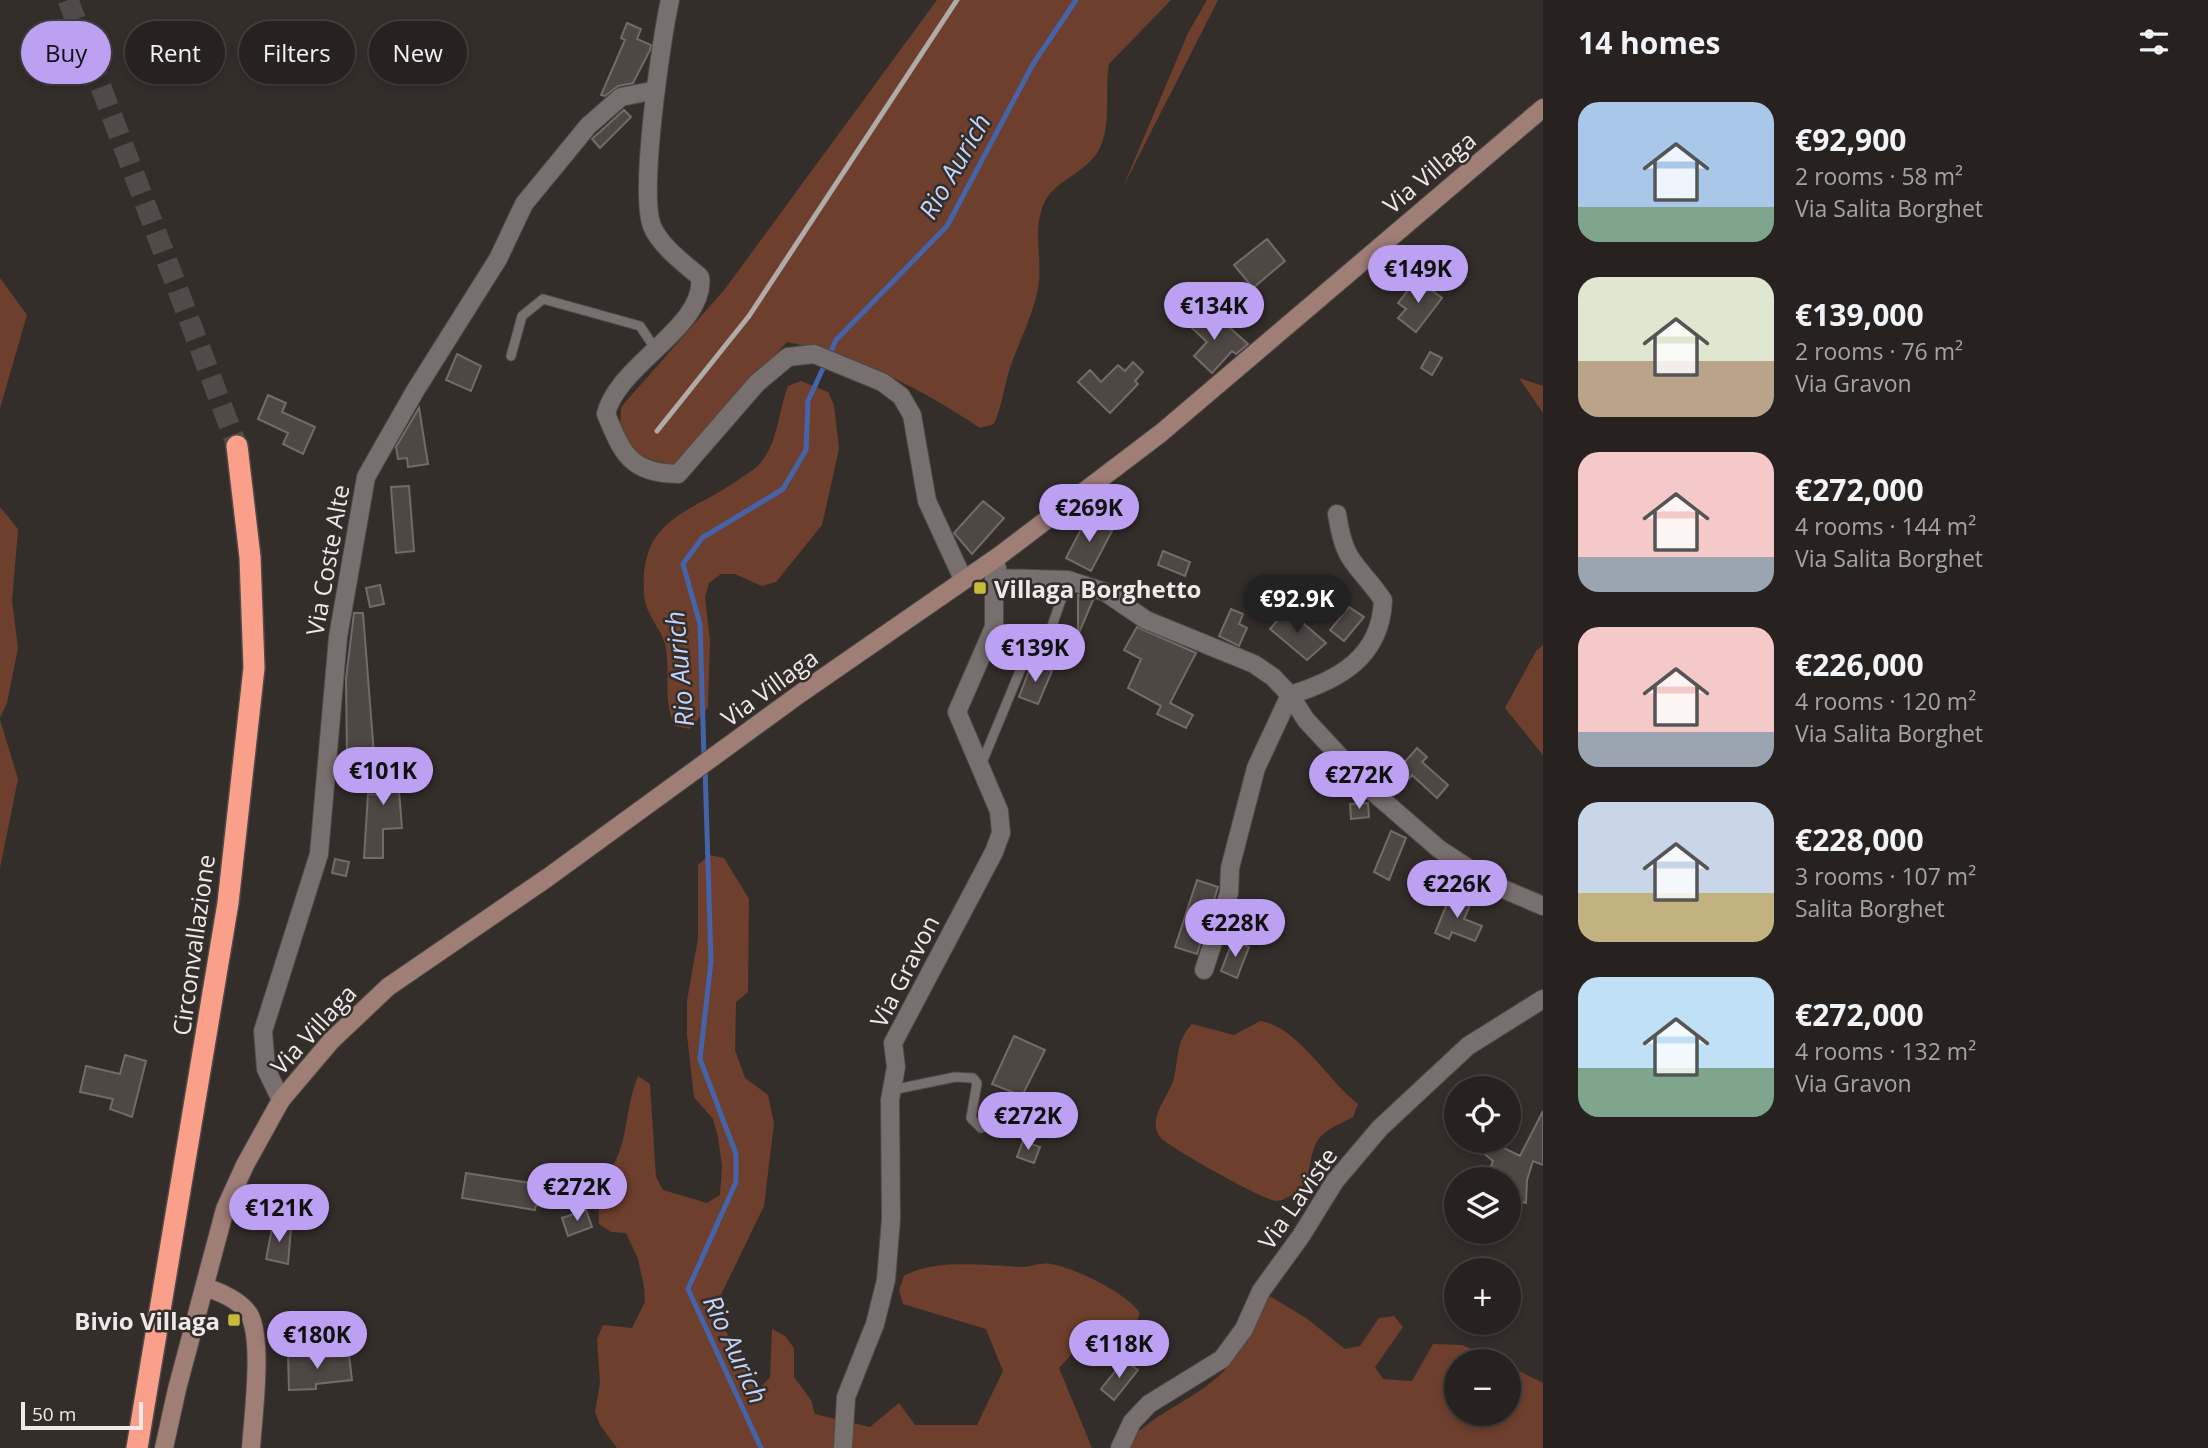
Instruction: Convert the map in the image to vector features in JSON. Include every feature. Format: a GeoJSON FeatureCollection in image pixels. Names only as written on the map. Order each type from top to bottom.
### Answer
{"type":"FeatureCollection","features":[{"type":"Feature","properties":{"kind":"highway","name":"Circonvallazione"},"geometry":{"type":"LineString","coordinates":[[138,1448],[229,903],[254,668],[250,557],[237,446]]}},
{"type":"Feature","properties":{"kind":"street"},"geometry":{"type":"LineString","coordinates":[[670,0],[656,90],[648,192],[652,226],[677,257],[700,277],[702,290],[683,322],[617,386],[606,414],[629,458],[638,468],[654,474],[678,474],[757,383],[788,357],[814,354],[882,382],[901,396],[912,415],[927,501],[963,579]]}},
{"type":"Feature","properties":{"kind":"street","name":"Via Coste Alte"},"geometry":{"type":"LineString","coordinates":[[281,1100],[266,1069],[262,1031],[319,854],[338,637],[366,477],[415,391],[498,258],[524,204],[588,126],[621,97],[656,90]]}},
{"type":"Feature","properties":{"kind":"street","name":"Via Villaga"},"geometry":{"type":"LineString","coordinates":[[164,1448],[225,1209],[281,1100],[331,1041],[388,987],[687,779],[963,579],[999,556],[1161,433],[1543,108]]}},
{"type":"Feature","properties":{"kind":"street"},"geometry":{"type":"LineString","coordinates":[[1203,970],[1229,893],[1230,868],[1256,768],[1290,695],[1327,684],[1347,672],[1369,646],[1383,619],[1383,600],[1351,564],[1342,546],[1337,514]]}},
{"type":"Feature","properties":{"kind":"street","name":"Via Gravon"},"geometry":{"type":"LineString","coordinates":[[843,1448],[846,1397],[874,1324],[886,1280],[891,1219],[892,1090],[896,1067],[893,1043],[994,852],[1001,833],[999,811],[979,770],[970,739],[957,712],[993,627],[994,578],[999,556]]}},
{"type":"Feature","properties":{"kind":"street"},"geometry":{"type":"LineString","coordinates":[[994,578],[1068,580],[1105,592],[1146,620],[1254,664],[1273,677],[1290,695],[1306,720],[1372,791],[1439,849],[1494,885],[1543,906]]}},
{"type":"Feature","properties":{"kind":"street","name":"Via Laviste"},"geometry":{"type":"LineString","coordinates":[[1120,1448],[1132,1422],[1149,1404],[1222,1359],[1335,1181],[1380,1128],[1468,1046],[1543,999]]}},
{"type":"Feature","properties":{"kind":"street"},"geometry":{"type":"LineString","coordinates":[[205,1287],[243,1307],[251,1318],[256,1364],[251,1448]]}},
{"type":"Feature","properties":{"kind":"lane"},"geometry":{"type":"LineString","coordinates":[[511,356],[522,316],[543,299],[640,326],[656,350]]}},
{"type":"Feature","properties":{"kind":"lane"},"geometry":{"type":"LineString","coordinates":[[1052,626],[1068,580]]}},
{"type":"Feature","properties":{"kind":"lane"},"geometry":{"type":"LineString","coordinates":[[979,770],[1022,666]]}},
{"type":"Feature","properties":{"kind":"lane"},"geometry":{"type":"LineString","coordinates":[[892,1090],[955,1077],[973,1078],[977,1083],[971,1118],[981,1128],[988,1126],[1001,1103]]}},
{"type":"Feature","properties":{"kind":"shaded area"},"geometry":{"type":"Polygon","coordinates":[[[937,0],[1171,0],[1109,64],[1107,121],[1102,143],[1091,161],[1052,191],[1042,208],[1038,228],[1039,278],[1036,298],[1010,368],[994,424],[980,428],[888,375],[838,356],[787,342],[673,465],[640,457],[620,428],[621,407],[725,289],[937,0]]]}},
{"type":"Feature","properties":{"kind":"shaded area"},"geometry":{"type":"Polygon","coordinates":[[[1207,0],[1218,0],[1123,187],[1188,33],[1207,0]]]}},
{"type":"Feature","properties":{"kind":"shaded area"},"geometry":{"type":"Polygon","coordinates":[[[0,278],[27,315],[0,408],[0,278]]]}},
{"type":"Feature","properties":{"kind":"shaded area"},"geometry":{"type":"Polygon","coordinates":[[[1519,378],[1543,386],[1543,413],[1519,378]]]}},
{"type":"Feature","properties":{"kind":"shaded area"},"geometry":{"type":"Polygon","coordinates":[[[801,381],[828,392],[834,405],[839,449],[822,525],[776,582],[762,586],[735,574],[721,574],[709,583],[705,597],[710,641],[708,707],[690,729],[675,726],[669,708],[666,648],[645,602],[645,568],[650,548],[659,533],[672,520],[760,464],[772,444],[788,386],[801,381]]]}},
{"type":"Feature","properties":{"kind":"shaded area"},"geometry":{"type":"Polygon","coordinates":[[[0,507],[18,529],[12,601],[18,648],[7,703],[0,718],[0,507]]]}},
{"type":"Feature","properties":{"kind":"shaded area"},"geometry":{"type":"Polygon","coordinates":[[[1543,645],[1543,755],[1505,708],[1536,651],[1543,645]]]}},
{"type":"Feature","properties":{"kind":"shaded area"},"geometry":{"type":"Polygon","coordinates":[[[0,720],[18,779],[0,868],[0,720]]]}},
{"type":"Feature","properties":{"kind":"shaded area"},"geometry":{"type":"Polygon","coordinates":[[[709,855],[724,858],[749,899],[748,992],[736,1002],[735,1050],[745,1078],[768,1095],[774,1123],[764,1206],[718,1301],[725,1330],[760,1388],[770,1377],[772,1329],[785,1336],[794,1348],[794,1377],[811,1400],[815,1414],[870,1427],[899,1403],[915,1425],[977,1425],[1003,1371],[986,1329],[903,1304],[899,1290],[904,1276],[944,1265],[1023,1267],[1051,1264],[1100,1283],[1123,1297],[1140,1313],[1135,1327],[1124,1335],[1097,1326],[1059,1368],[1092,1448],[617,1448],[600,1425],[595,1412],[600,1383],[597,1339],[603,1325],[632,1328],[645,1302],[638,1259],[626,1233],[611,1232],[599,1224],[600,1200],[623,1140],[638,1076],[650,1084],[656,1177],[663,1190],[707,1203],[720,1195],[722,1166],[718,1137],[713,1119],[694,1097],[687,1035],[687,1001],[698,938],[698,865],[709,855]]]}},
{"type":"Feature","properties":{"kind":"shaded area"},"geometry":{"type":"Polygon","coordinates":[[[1260,1021],[1274,1025],[1299,1043],[1358,1104],[1353,1117],[1329,1130],[1318,1140],[1302,1186],[1295,1193],[1277,1201],[1254,1192],[1197,1161],[1167,1143],[1156,1130],[1157,1115],[1172,1085],[1181,1043],[1192,1024],[1234,1035],[1260,1021]]]}},
{"type":"Feature","properties":{"kind":"shaded area"},"geometry":{"type":"Polygon","coordinates":[[[1268,1295],[1306,1318],[1345,1349],[1360,1346],[1379,1318],[1394,1316],[1403,1327],[1375,1367],[1383,1379],[1412,1381],[1433,1344],[1462,1345],[1471,1349],[1444,1349],[1444,1426],[1521,1426],[1521,1372],[1543,1383],[1543,1448],[1124,1448],[1143,1428],[1220,1375],[1251,1332],[1268,1295]]]}},
{"type":"Feature","properties":{"kind":"building"},"geometry":{"type":"Polygon","coordinates":[[[627,23],[641,29],[637,39],[651,45],[650,50],[633,83],[618,86],[605,96],[601,95],[625,40],[621,38],[627,23]]]}},
{"type":"Feature","properties":{"kind":"building"},"geometry":{"type":"Polygon","coordinates":[[[624,110],[631,117],[600,148],[592,139],[624,110]]]}},
{"type":"Feature","properties":{"kind":"building"},"geometry":{"type":"Polygon","coordinates":[[[1267,239],[1285,261],[1253,288],[1234,265],[1267,239]]]}},
{"type":"Feature","properties":{"kind":"building"},"geometry":{"type":"Polygon","coordinates":[[[1417,279],[1442,298],[1416,332],[1398,318],[1406,309],[1398,303],[1417,279]]]}},
{"type":"Feature","properties":{"kind":"building"},"geometry":{"type":"Polygon","coordinates":[[[1182,310],[1213,329],[1221,320],[1248,344],[1236,354],[1232,351],[1212,373],[1194,356],[1207,342],[1178,315],[1182,310]]]}},
{"type":"Feature","properties":{"kind":"building"},"geometry":{"type":"Polygon","coordinates":[[[1430,352],[1442,358],[1432,375],[1421,368],[1430,352]]]}},
{"type":"Feature","properties":{"kind":"building"},"geometry":{"type":"Polygon","coordinates":[[[457,354],[481,366],[471,391],[446,380],[457,354]]]}},
{"type":"Feature","properties":{"kind":"building"},"geometry":{"type":"Polygon","coordinates":[[[1133,362],[1143,372],[1135,381],[1138,384],[1110,413],[1078,382],[1090,370],[1101,382],[1118,365],[1125,371],[1133,362]]]}},
{"type":"Feature","properties":{"kind":"building"},"geometry":{"type":"Polygon","coordinates":[[[268,395],[286,403],[282,412],[315,427],[303,454],[283,444],[288,433],[258,419],[268,395]]]}},
{"type":"Feature","properties":{"kind":"building"},"geometry":{"type":"Polygon","coordinates":[[[419,408],[428,464],[408,467],[407,458],[398,459],[396,447],[419,408]]]}},
{"type":"Feature","properties":{"kind":"building"},"geometry":{"type":"Polygon","coordinates":[[[409,486],[414,551],[396,553],[391,487],[409,486]]]}},
{"type":"Feature","properties":{"kind":"building"},"geometry":{"type":"Polygon","coordinates":[[[983,501],[1004,518],[972,554],[954,533],[983,501]]]}},
{"type":"Feature","properties":{"kind":"building"},"geometry":{"type":"Polygon","coordinates":[[[1087,518],[1112,531],[1091,571],[1066,558],[1087,518]]]}},
{"type":"Feature","properties":{"kind":"building"},"geometry":{"type":"Polygon","coordinates":[[[1163,551],[1190,562],[1185,576],[1158,565],[1163,551]]]}},
{"type":"Feature","properties":{"kind":"building"},"geometry":{"type":"Polygon","coordinates":[[[380,585],[384,604],[370,607],[366,588],[380,585]]]}},
{"type":"Feature","properties":{"kind":"building"},"geometry":{"type":"Polygon","coordinates":[[[1078,595],[1093,600],[1078,635],[1078,595]]]}},
{"type":"Feature","properties":{"kind":"building"},"geometry":{"type":"Polygon","coordinates":[[[1349,607],[1364,617],[1344,641],[1330,630],[1349,607]]]}},
{"type":"Feature","properties":{"kind":"building"},"geometry":{"type":"Polygon","coordinates":[[[1231,609],[1243,614],[1239,624],[1247,628],[1239,646],[1219,636],[1231,609]]]}},
{"type":"Feature","properties":{"kind":"building"},"geometry":{"type":"Polygon","coordinates":[[[1287,609],[1326,643],[1307,660],[1270,629],[1287,609]]]}},
{"type":"Feature","properties":{"kind":"building"},"geometry":{"type":"Polygon","coordinates":[[[354,613],[363,613],[374,755],[347,756],[346,679],[354,613]]]}},
{"type":"Feature","properties":{"kind":"building"},"geometry":{"type":"Polygon","coordinates":[[[1137,627],[1196,653],[1170,703],[1193,715],[1186,728],[1157,714],[1161,706],[1128,688],[1141,659],[1124,650],[1137,627]]]}},
{"type":"Feature","properties":{"kind":"building"},"geometry":{"type":"Polygon","coordinates":[[[1032,663],[1052,671],[1038,704],[1019,697],[1032,663]]]}},
{"type":"Feature","properties":{"kind":"building"},"geometry":{"type":"Polygon","coordinates":[[[1417,748],[1427,757],[1422,762],[1448,785],[1437,798],[1412,775],[1394,795],[1384,786],[1417,748]]]}},
{"type":"Feature","properties":{"kind":"building"},"geometry":{"type":"Polygon","coordinates":[[[396,753],[402,828],[383,829],[383,858],[364,858],[368,794],[380,795],[379,754],[396,753]]]}},
{"type":"Feature","properties":{"kind":"building"},"geometry":{"type":"Polygon","coordinates":[[[1368,803],[1369,817],[1351,819],[1350,804],[1368,803]]]}},
{"type":"Feature","properties":{"kind":"building"},"geometry":{"type":"Polygon","coordinates":[[[1391,831],[1406,838],[1389,880],[1374,872],[1391,831]]]}},
{"type":"Feature","properties":{"kind":"building"},"geometry":{"type":"Polygon","coordinates":[[[335,859],[349,862],[346,876],[332,873],[335,859]]]}},
{"type":"Feature","properties":{"kind":"building"},"geometry":{"type":"Polygon","coordinates":[[[1197,880],[1218,887],[1197,954],[1175,947],[1197,880]]]}},
{"type":"Feature","properties":{"kind":"building"},"geometry":{"type":"Polygon","coordinates":[[[1451,894],[1471,903],[1464,919],[1482,926],[1475,941],[1452,932],[1449,939],[1435,933],[1451,894]]]}},
{"type":"Feature","properties":{"kind":"building"},"geometry":{"type":"Polygon","coordinates":[[[1233,940],[1249,947],[1237,978],[1221,971],[1233,940]]]}},
{"type":"Feature","properties":{"kind":"building"},"geometry":{"type":"Polygon","coordinates":[[[1014,1036],[1045,1050],[1022,1096],[992,1084],[1014,1036]]]}},
{"type":"Feature","properties":{"kind":"building"},"geometry":{"type":"Polygon","coordinates":[[[125,1055],[146,1061],[132,1117],[110,1109],[113,1099],[80,1092],[86,1066],[120,1074],[125,1055]]]}},
{"type":"Feature","properties":{"kind":"building"},"geometry":{"type":"Polygon","coordinates":[[[1543,1111],[1543,1165],[1533,1161],[1527,1180],[1526,1203],[1521,1202],[1521,1167],[1494,1167],[1491,1166],[1493,1161],[1483,1153],[1514,1153],[1520,1156],[1543,1111]]]}},
{"type":"Feature","properties":{"kind":"building"},"geometry":{"type":"Polygon","coordinates":[[[1023,1141],[1040,1147],[1034,1163],[1017,1157],[1023,1141]]]}},
{"type":"Feature","properties":{"kind":"building"},"geometry":{"type":"Polygon","coordinates":[[[466,1173],[549,1186],[546,1206],[536,1205],[535,1210],[462,1198],[466,1173]]]}},
{"type":"Feature","properties":{"kind":"building"},"geometry":{"type":"Polygon","coordinates":[[[586,1210],[592,1227],[568,1236],[562,1218],[586,1210]]]}},
{"type":"Feature","properties":{"kind":"building"},"geometry":{"type":"Polygon","coordinates":[[[273,1224],[291,1228],[288,1264],[266,1259],[273,1224]]]}},
{"type":"Feature","properties":{"kind":"building"},"geometry":{"type":"Polygon","coordinates":[[[288,1353],[310,1353],[310,1359],[349,1355],[352,1380],[316,1384],[316,1389],[289,1390],[288,1353]]]}},
{"type":"Feature","properties":{"kind":"building"},"geometry":{"type":"Polygon","coordinates":[[[1124,1360],[1138,1370],[1114,1400],[1101,1389],[1124,1360]]]}},
{"type":"Feature","properties":{"kind":"waterway","name":"Rio Aurich"},"geometry":{"type":"LineString","coordinates":[[704,757],[700,624],[683,564],[702,538],[783,489],[806,450],[808,401],[836,340],[947,226],[1033,64],[1076,0]]}},
{"type":"Feature","properties":{"kind":"waterway","name":"Rio Aurich"},"geometry":{"type":"LineString","coordinates":[[705,767],[711,962],[700,1059],[736,1154],[736,1182],[688,1289],[761,1448]]}},
{"type":"Feature","properties":{"kind":"tunnel"},"geometry":{"type":"LineString","coordinates":[[68,0],[237,446]]}},
{"type":"Feature","properties":{"kind":"railway"},"geometry":{"type":"LineString","coordinates":[[657,431],[749,316],[957,0]]}},
{"type":"Feature","properties":{"kind":"place","name":"Villaga Borghetto"},"geometry":{"type":"Point","coordinates":[980,588]}},
{"type":"Feature","properties":{"kind":"place","name":"Bivio Villaga"},"geometry":{"type":"Point","coordinates":[234,1320]}}]}
